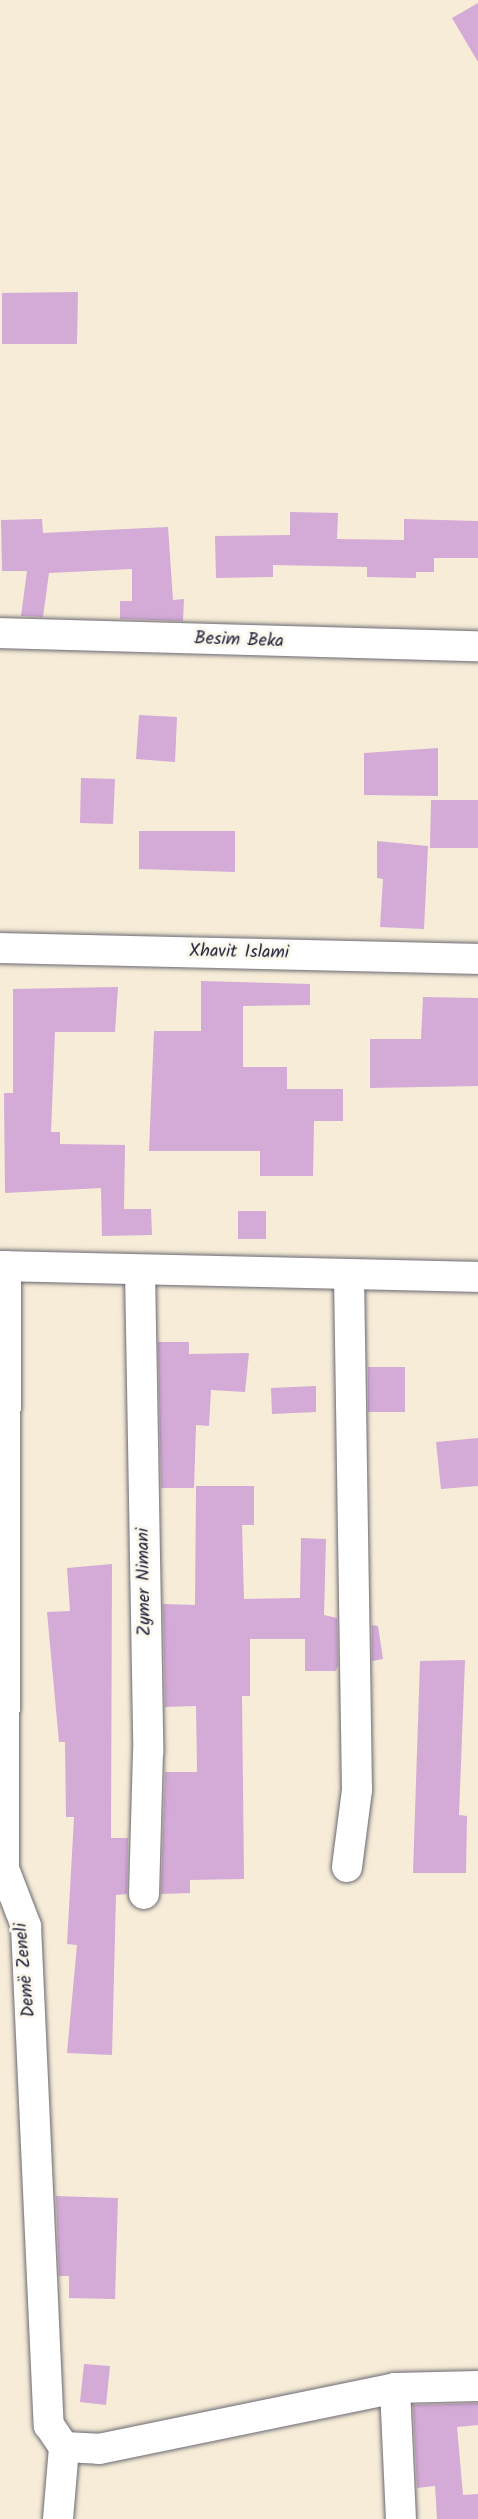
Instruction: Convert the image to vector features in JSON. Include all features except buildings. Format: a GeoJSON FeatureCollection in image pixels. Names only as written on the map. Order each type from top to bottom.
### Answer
{"type":"FeatureCollection","features":[{"type":"Feature","properties":{"kind":"street","name":"Besim Beka"},"geometry":{"type":"LineString","coordinates":[[0,633],[478,646]]}},
{"type":"Feature","properties":{"kind":"street","name":"Xhavit Islami"},"geometry":{"type":"LineString","coordinates":[[0,948],[478,959]]}},
{"type":"Feature","properties":{"kind":"street"},"geometry":{"type":"LineString","coordinates":[[3,1266],[478,1277]]}},
{"type":"Feature","properties":{"kind":"street","name":"Demë Zeneli"},"geometry":{"type":"LineString","coordinates":[[3,1266],[4,1869],[26,1926],[56,2436],[58,2519]]}},
{"type":"Feature","properties":{"kind":"street","name":"Zymer Nimani"},"geometry":{"type":"LineString","coordinates":[[140,1270],[148,1752],[144,1894]]}},
{"type":"Feature","properties":{"kind":"street"},"geometry":{"type":"LineString","coordinates":[[347,1867],[357,1790],[350,1275]]}},
{"type":"Feature","properties":{"kind":"street"},"geometry":{"type":"LineString","coordinates":[[56,2436],[99,2449],[395,2388],[478,2386]]}},
{"type":"Feature","properties":{"kind":"street"},"geometry":{"type":"LineString","coordinates":[[395,2388],[401,2519]]}}]}
